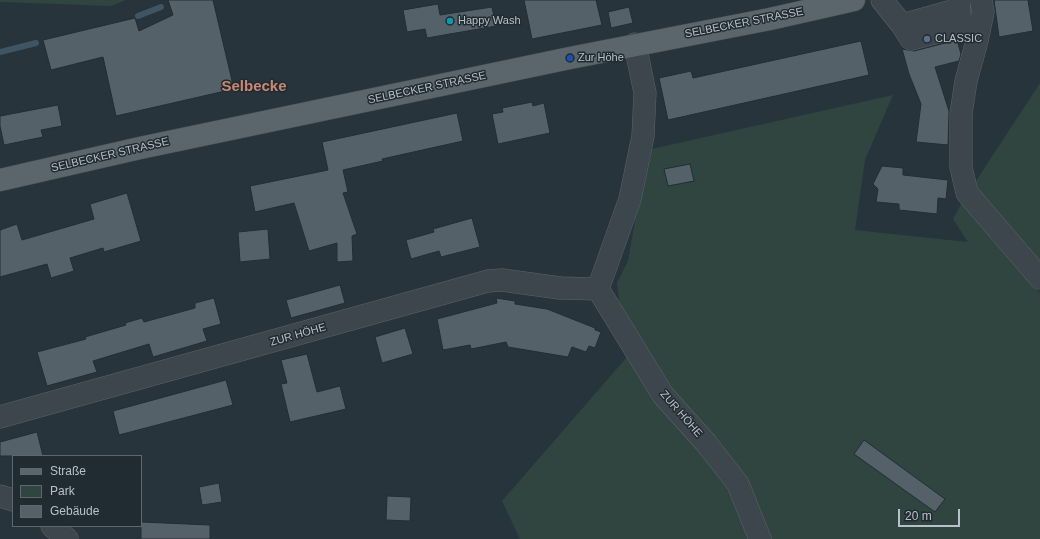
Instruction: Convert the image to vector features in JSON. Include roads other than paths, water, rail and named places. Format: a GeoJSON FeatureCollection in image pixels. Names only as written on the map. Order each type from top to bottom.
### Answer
{"type":"FeatureCollection","features":[{"type":"Feature","properties":{"kind":"main road","name":"SELBECKER STRASSE"},"geometry":{"type":"LineString","coordinates":[[0,180],[140,148],[635,44],[770,19],[854,0]]}},
{"type":"Feature","properties":{"kind":"street"},"geometry":{"type":"LineString","coordinates":[[882,0],[902,25],[959,4]]}},
{"type":"Feature","properties":{"kind":"street"},"geometry":{"type":"LineString","coordinates":[[981,0],[981,19],[977,41],[966,81],[962,108],[961,167],[967,192],[1040,278]]}},
{"type":"Feature","properties":{"kind":"street"},"geometry":{"type":"LineString","coordinates":[[598,289],[630,199],[642,144],[645,93],[635,44]]}},
{"type":"Feature","properties":{"kind":"street","name":"ZUR HÖHE"},"geometry":{"type":"LineString","coordinates":[[0,417],[488,281],[502,280],[560,288],[598,289],[663,395],[706,443],[738,484],[760,539]]}},
{"type":"Feature","properties":{"kind":"street"},"geometry":{"type":"LineString","coordinates":[[0,496],[12,500]]}},
{"type":"Feature","properties":{"kind":"street"},"geometry":{"type":"LineString","coordinates":[[53,527],[67,539]]}},
{"type":"Feature","properties":{"kind":"waterway"},"geometry":{"type":"LineString","coordinates":[[138,16],[161,7]]}},
{"type":"Feature","properties":{"kind":"waterway"},"geometry":{"type":"LineString","coordinates":[[0,52],[36,43]]}},
{"type":"Feature","properties":{"kind":"place","name":"Happy Wash"},"geometry":{"type":"Point","coordinates":[450,21]}},
{"type":"Feature","properties":{"kind":"place","name":"CLASSIC"},"geometry":{"type":"Point","coordinates":[927,39]}},
{"type":"Feature","properties":{"kind":"place","name":"Zur Höhe"},"geometry":{"type":"Point","coordinates":[570,58]}},
{"type":"Feature","properties":{"kind":"district","name":"Selbecke"},"geometry":{"type":"Point","coordinates":[254,87]}}]}
